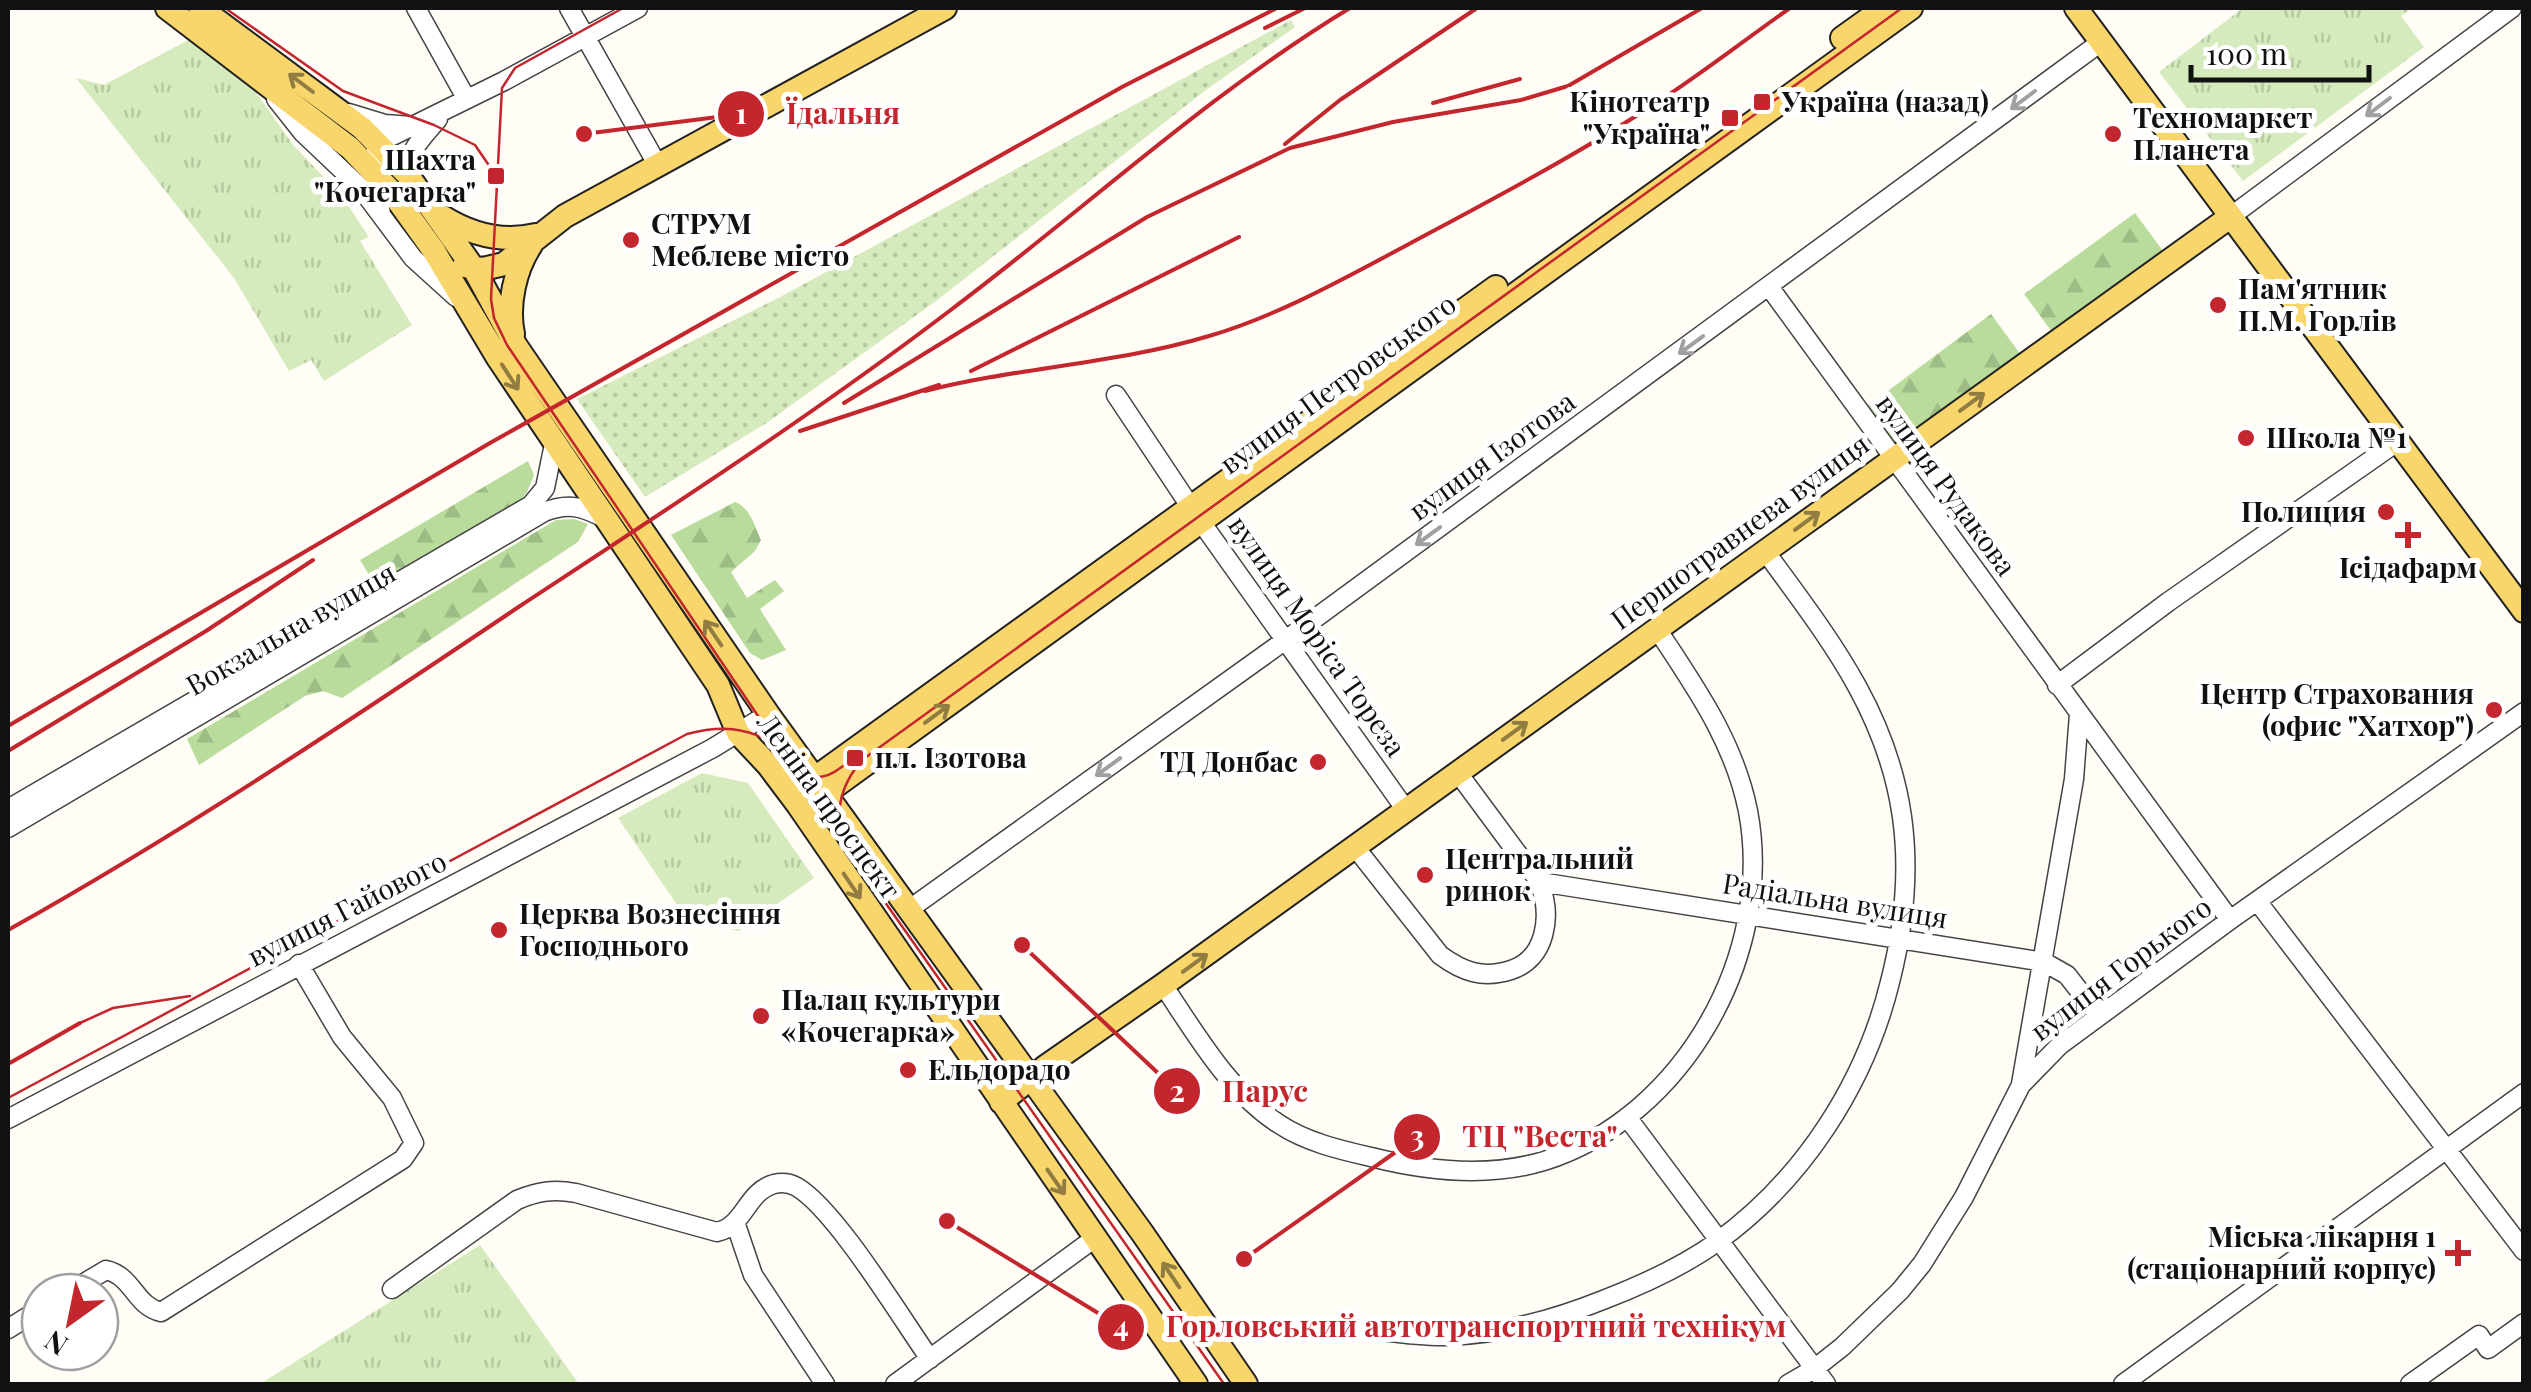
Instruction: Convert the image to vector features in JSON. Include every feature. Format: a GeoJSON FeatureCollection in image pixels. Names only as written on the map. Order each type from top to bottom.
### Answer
{"type":"FeatureCollection","features":[{"type":"Feature","properties":{"kind":"main road","name":"Леніна проспект"},"geometry":{"type":"LineString","coordinates":[[167,8],[350,148],[378,176],[434,251],[554,444],[718,684],[734,726],[798,805],[1196,1384]]}},
{"type":"Feature","properties":{"kind":"main road","name":"Леніна проспект"},"geometry":{"type":"LineString","coordinates":[[200,8],[334,107],[378,143],[407,174],[474,270],[516,346],[768,714],[911,908],[1246,1384]]}},
{"type":"Feature","properties":{"kind":"main road"},"geometry":{"type":"LineString","coordinates":[[434,251],[474,270],[504,264],[539,234],[657,164],[945,8]]}},
{"type":"Feature","properties":{"kind":"main road","name":"вулиця Петровського"},"geometry":{"type":"LineString","coordinates":[[798,805],[809,804],[821,786],[1884,8]]}},
{"type":"Feature","properties":{"kind":"main road","name":"вулиця Петровського"},"geometry":{"type":"LineString","coordinates":[[1196,514],[1911,8]]}},
{"type":"Feature","properties":{"kind":"main road"},"geometry":{"type":"LineString","coordinates":[[2076,8],[2524,611]]}},
{"type":"Feature","properties":{"kind":"main road"},"geometry":{"type":"LineString","coordinates":[[437,214],[462,229],[508,240]]}},
{"type":"Feature","properties":{"kind":"main road","name":"Першотравнева вулиця"},"geometry":{"type":"LineString","coordinates":[[1001,1102],[2230,217]]}},
{"type":"Feature","properties":{"kind":"main road"},"geometry":{"type":"LineString","coordinates":[[470,308],[469,285],[484,253],[508,240],[539,234]]}},
{"type":"Feature","properties":{"kind":"main road"},"geometry":{"type":"LineString","coordinates":[[516,346],[511,304],[525,254],[539,234]]}},
{"type":"Feature","properties":{"kind":"street"},"geometry":{"type":"LineString","coordinates":[[416,8],[460,102]]}},
{"type":"Feature","properties":{"kind":"street"},"geometry":{"type":"LineString","coordinates":[[569,8],[657,164]]}},
{"type":"Feature","properties":{"kind":"street"},"geometry":{"type":"LineString","coordinates":[[381,214],[374,158],[378,143],[638,8]]}},
{"type":"Feature","properties":{"kind":"street","name":"Першотравнева вулиця"},"geometry":{"type":"LineString","coordinates":[[2230,217],[2512,8]]}},
{"type":"Feature","properties":{"kind":"street","name":"вулиця Ізотова"},"geometry":{"type":"LineString","coordinates":[[911,908],[1770,288],[2101,42]]}},
{"type":"Feature","properties":{"kind":"street"},"geometry":{"type":"LineString","coordinates":[[260,79],[303,133],[360,187],[424,270],[470,308]]}},
{"type":"Feature","properties":{"kind":"street"},"geometry":{"type":"LineString","coordinates":[[407,174],[416,145],[460,102]]}},
{"type":"Feature","properties":{"kind":"street"},"geometry":{"type":"LineString","coordinates":[[334,107],[385,124],[416,125]]}},
{"type":"Feature","properties":{"kind":"street","name":"вулиця Рудакова"},"geometry":{"type":"LineString","coordinates":[[1770,288],[2230,920]]}},
{"type":"Feature","properties":{"kind":"street","name":"вулиця Моріса Тореза"},"geometry":{"type":"LineString","coordinates":[[1116,395],[1406,810]]}},
{"type":"Feature","properties":{"kind":"street"},"geometry":{"type":"LineString","coordinates":[[2057,685],[2397,442]]}},
{"type":"Feature","properties":{"kind":"street","name":"Вокзальна вулиця"},"geometry":{"type":"LineString","coordinates":[[8,809],[530,505],[544,488],[554,444]]}},
{"type":"Feature","properties":{"kind":"street","name":"Вокзальна вулиця"},"geometry":{"type":"LineString","coordinates":[[8,828],[544,512],[567,504],[587,508],[606,519]]}},
{"type":"Feature","properties":{"kind":"street"},"geometry":{"type":"LineString","coordinates":[[1372,1330],[1448,1336],[1524,1325],[1560,1316],[1656,1278],[1719,1241],[1784,1180],[1834,1116],[1870,1046],[1901,940],[1907,889],[1902,817],[1879,728],[1864,693],[1765,552]]}},
{"type":"Feature","properties":{"kind":"street"},"geometry":{"type":"LineString","coordinates":[[1163,986],[1225,1074],[1250,1102],[1301,1136],[1343,1150],[1401,1165],[1443,1170],[1502,1169],[1556,1156],[1627,1117],[1663,1084],[1706,1023],[1740,956],[1748,916],[1752,851],[1748,812],[1728,742],[1657,629]]}},
{"type":"Feature","properties":{"kind":"street","name":"вулиця Горького"},"geometry":{"type":"LineString","coordinates":[[1788,1384],[1820,1377],[1922,1264],[1984,1161],[2021,1085],[2060,1045],[2524,712]]}},
{"type":"Feature","properties":{"kind":"street"},"geometry":{"type":"LineString","coordinates":[[713,748],[734,726],[768,714]]}},
{"type":"Feature","properties":{"kind":"street"},"geometry":{"type":"LineString","coordinates":[[2021,1085],[2074,779],[2078,714]]}},
{"type":"Feature","properties":{"kind":"street"},"geometry":{"type":"LineString","coordinates":[[713,748],[739,744],[768,765]]}},
{"type":"Feature","properties":{"kind":"street","name":"вулиця Гайового"},"geometry":{"type":"LineString","coordinates":[[8,1120],[713,748]]}},
{"type":"Feature","properties":{"kind":"street"},"geometry":{"type":"LineString","coordinates":[[1355,847],[1440,956],[1458,969],[1477,974],[1497,975],[1520,967],[1532,958],[1546,924],[1540,882],[1458,773]]}},
{"type":"Feature","properties":{"kind":"street","name":"Радіальна вулиця"},"geometry":{"type":"LineString","coordinates":[[1540,882],[2044,962]]}},
{"type":"Feature","properties":{"kind":"street"},"geometry":{"type":"LineString","coordinates":[[2257,901],[2524,1251]]}},
{"type":"Feature","properties":{"kind":"street"},"geometry":{"type":"LineString","coordinates":[[2044,962],[2068,975],[2099,1016]]}},
{"type":"Feature","properties":{"kind":"street"},"geometry":{"type":"LineString","coordinates":[[120,1276],[126,1278],[145,1306],[161,1312],[410,1152],[414,1143],[392,1098],[335,1026],[300,964]]}},
{"type":"Feature","properties":{"kind":"street"},"geometry":{"type":"LineString","coordinates":[[2124,1384],[2524,1093]]}},
{"type":"Feature","properties":{"kind":"street"},"geometry":{"type":"LineString","coordinates":[[1627,1117],[1820,1377]]}},
{"type":"Feature","properties":{"kind":"street"},"geometry":{"type":"LineString","coordinates":[[392,1288],[517,1200],[544,1190],[576,1193],[718,1232],[736,1225],[750,1200],[766,1188],[786,1183],[797,1187],[836,1228],[930,1359]]}},
{"type":"Feature","properties":{"kind":"street"},"geometry":{"type":"LineString","coordinates":[[736,1225],[753,1274],[825,1384]]}},
{"type":"Feature","properties":{"kind":"street"},"geometry":{"type":"LineString","coordinates":[[895,1384],[1094,1238]]}},
{"type":"Feature","properties":{"kind":"street"},"geometry":{"type":"LineString","coordinates":[[2410,1384],[2478,1335],[2488,1349],[2524,1323]]}},
{"type":"Feature","properties":{"kind":"green space"},"geometry":{"type":"Polygon","coordinates":[[[2243,8],[2412,8],[2401,16],[2424,47],[2243,181],[2159,72],[2243,8]]]}},
{"type":"Feature","properties":{"kind":"green space"},"geometry":{"type":"Polygon","coordinates":[[[1291,20],[1295,27],[1206,90],[936,301],[765,424],[645,497],[577,399],[780,297],[1291,20]]]}},
{"type":"Feature","properties":{"kind":"green space"},"geometry":{"type":"Polygon","coordinates":[[[190,39],[252,87],[294,146],[341,195],[369,237],[360,241],[412,325],[324,381],[311,360],[289,371],[234,278],[76,78],[104,85],[190,39]]]}},
{"type":"Feature","properties":{"kind":"green space"},"geometry":{"type":"Polygon","coordinates":[[[2135,213],[2163,251],[2052,332],[2024,294],[2135,213]]]}},
{"type":"Feature","properties":{"kind":"green space"},"geometry":{"type":"Polygon","coordinates":[[[1991,314],[2021,355],[1894,448],[1865,408],[1991,314]]]}},
{"type":"Feature","properties":{"kind":"green space"},"geometry":{"type":"Polygon","coordinates":[[[528,461],[534,475],[514,509],[376,586],[360,560],[528,461]]]}},
{"type":"Feature","properties":{"kind":"green space"},"geometry":{"type":"Polygon","coordinates":[[[735,502],[748,513],[761,540],[755,551],[731,572],[747,598],[775,580],[784,591],[760,609],[786,650],[762,660],[750,653],[671,535],[735,502]]]}},
{"type":"Feature","properties":{"kind":"green space"},"geometry":{"type":"Polygon","coordinates":[[[574,519],[588,524],[578,542],[342,698],[323,691],[305,696],[199,765],[187,739],[556,520],[574,519]]]}},
{"type":"Feature","properties":{"kind":"green space"},"geometry":{"type":"Polygon","coordinates":[[[702,773],[748,783],[814,878],[739,931],[686,918],[618,818],[702,773]]]}},
{"type":"Feature","properties":{"kind":"green space"},"geometry":{"type":"Polygon","coordinates":[[[480,1245],[579,1384],[260,1384],[480,1245]]]}},
{"type":"Feature","properties":{"kind":"tram line"},"geometry":{"type":"LineString","coordinates":[[225,8],[343,91],[475,145],[488,164],[490,177]]}},
{"type":"Feature","properties":{"kind":"tram line"},"geometry":{"type":"LineString","coordinates":[[623,8],[515,68],[502,88],[491,299],[494,318],[507,345],[861,868],[1224,1384]]}},
{"type":"Feature","properties":{"kind":"tram line"},"geometry":{"type":"LineString","coordinates":[[841,835],[842,795],[862,760],[1902,8]]}},
{"type":"Feature","properties":{"kind":"tram line"},"geometry":{"type":"LineString","coordinates":[[8,1098],[687,734],[733,729],[776,744]]}},
{"type":"Feature","properties":{"kind":"tram line"},"geometry":{"type":"LineString","coordinates":[[792,767],[811,776],[826,776],[857,756]]}},
{"type":"Feature","properties":{"kind":"tram line"},"geometry":{"type":"LineString","coordinates":[[80,1023],[113,1008],[190,996]]}},
{"type":"Feature","properties":{"kind":"railway"},"geometry":{"type":"LineString","coordinates":[[8,726],[490,443],[1122,87],[1277,8]]}},
{"type":"Feature","properties":{"kind":"railway"},"geometry":{"type":"LineString","coordinates":[[1265,28],[1305,8]]}},
{"type":"Feature","properties":{"kind":"railway"},"geometry":{"type":"LineString","coordinates":[[8,930],[267,773],[793,424],[952,309],[1247,77],[1350,8]]}},
{"type":"Feature","properties":{"kind":"railway"},"geometry":{"type":"LineString","coordinates":[[1285,144],[1340,100],[1477,8]]}},
{"type":"Feature","properties":{"kind":"railway"},"geometry":{"type":"LineString","coordinates":[[844,403],[1147,217],[1290,148],[1393,122],[1521,100],[1568,86],[1702,8]]}},
{"type":"Feature","properties":{"kind":"railway"},"geometry":{"type":"LineString","coordinates":[[925,391],[1174,345],[1235,328],[1286,307],[1589,145],[1665,97],[1790,8]]}},
{"type":"Feature","properties":{"kind":"railway"},"geometry":{"type":"LineString","coordinates":[[1433,103],[1520,79]]}},
{"type":"Feature","properties":{"kind":"railway"},"geometry":{"type":"LineString","coordinates":[[971,371],[1239,237]]}},
{"type":"Feature","properties":{"kind":"railway"},"geometry":{"type":"LineString","coordinates":[[800,431],[939,385]]}},
{"type":"Feature","properties":{"kind":"railway"},"geometry":{"type":"LineString","coordinates":[[8,751],[206,631],[313,560]]}},
{"type":"Feature","properties":{"kind":"railway"},"geometry":{"type":"LineString","coordinates":[[8,1064],[80,1023]]}},
{"type":"Feature","properties":{"kind":"place","name":"Україна (назад)"},"geometry":{"type":"Point","coordinates":[1762,102]}},
{"type":"Feature","properties":{"kind":"place","name":"Кінотеатр \"Україна\""},"geometry":{"type":"Point","coordinates":[1730,118]}},
{"type":"Feature","properties":{"kind":"place","name":"Їдальня"},"geometry":{"type":"Point","coordinates":[584,134]}},
{"type":"Feature","properties":{"kind":"place","name":"Техномаркет Планета"},"geometry":{"type":"Point","coordinates":[2113,134]}},
{"type":"Feature","properties":{"kind":"place","name":"Шахта \"Кочегарка\""},"geometry":{"type":"Point","coordinates":[496,176]}},
{"type":"Feature","properties":{"kind":"place","name":"СТРУМ Меблеве місто"},"geometry":{"type":"Point","coordinates":[631,240]}},
{"type":"Feature","properties":{"kind":"place","name":"Пам'ятник П.М. Горлів"},"geometry":{"type":"Point","coordinates":[2218,305]}},
{"type":"Feature","properties":{"kind":"place","name":"Школа №1"},"geometry":{"type":"Point","coordinates":[2246,438]}},
{"type":"Feature","properties":{"kind":"place","name":"Полиция"},"geometry":{"type":"Point","coordinates":[2386,512]}},
{"type":"Feature","properties":{"kind":"place","name":"Ісідафарм"},"geometry":{"type":"Point","coordinates":[2408,535]}},
{"type":"Feature","properties":{"kind":"place","name":"Центр Страхования (офис \"Хатхор\")"},"geometry":{"type":"Point","coordinates":[2494,710]}},
{"type":"Feature","properties":{"kind":"place","name":"пл. Ізотова"},"geometry":{"type":"Point","coordinates":[855,758]}},
{"type":"Feature","properties":{"kind":"place","name":"ТД Донбас"},"geometry":{"type":"Point","coordinates":[1318,762]}},
{"type":"Feature","properties":{"kind":"place","name":"Центральний ринок"},"geometry":{"type":"Point","coordinates":[1425,875]}},
{"type":"Feature","properties":{"kind":"place","name":"Церква Вознесіння Господнього"},"geometry":{"type":"Point","coordinates":[499,930]}},
{"type":"Feature","properties":{"kind":"place","name":"Парус"},"geometry":{"type":"Point","coordinates":[1022,945]}},
{"type":"Feature","properties":{"kind":"place","name":"Палац культури «Кочегарка»"},"geometry":{"type":"Point","coordinates":[761,1016]}},
{"type":"Feature","properties":{"kind":"place","name":"Ельдорадо"},"geometry":{"type":"Point","coordinates":[908,1070]}},
{"type":"Feature","properties":{"kind":"place","name":"Горловський автотранспортний технікум"},"geometry":{"type":"Point","coordinates":[947,1221]}},
{"type":"Feature","properties":{"kind":"place","name":"Міська лікарня 1 (стаціонарний корпус)"},"geometry":{"type":"Point","coordinates":[2458,1253]}},
{"type":"Feature","properties":{"kind":"place","name":"ТЦ \"Веста\""},"geometry":{"type":"Point","coordinates":[1244,1259]}}]}
